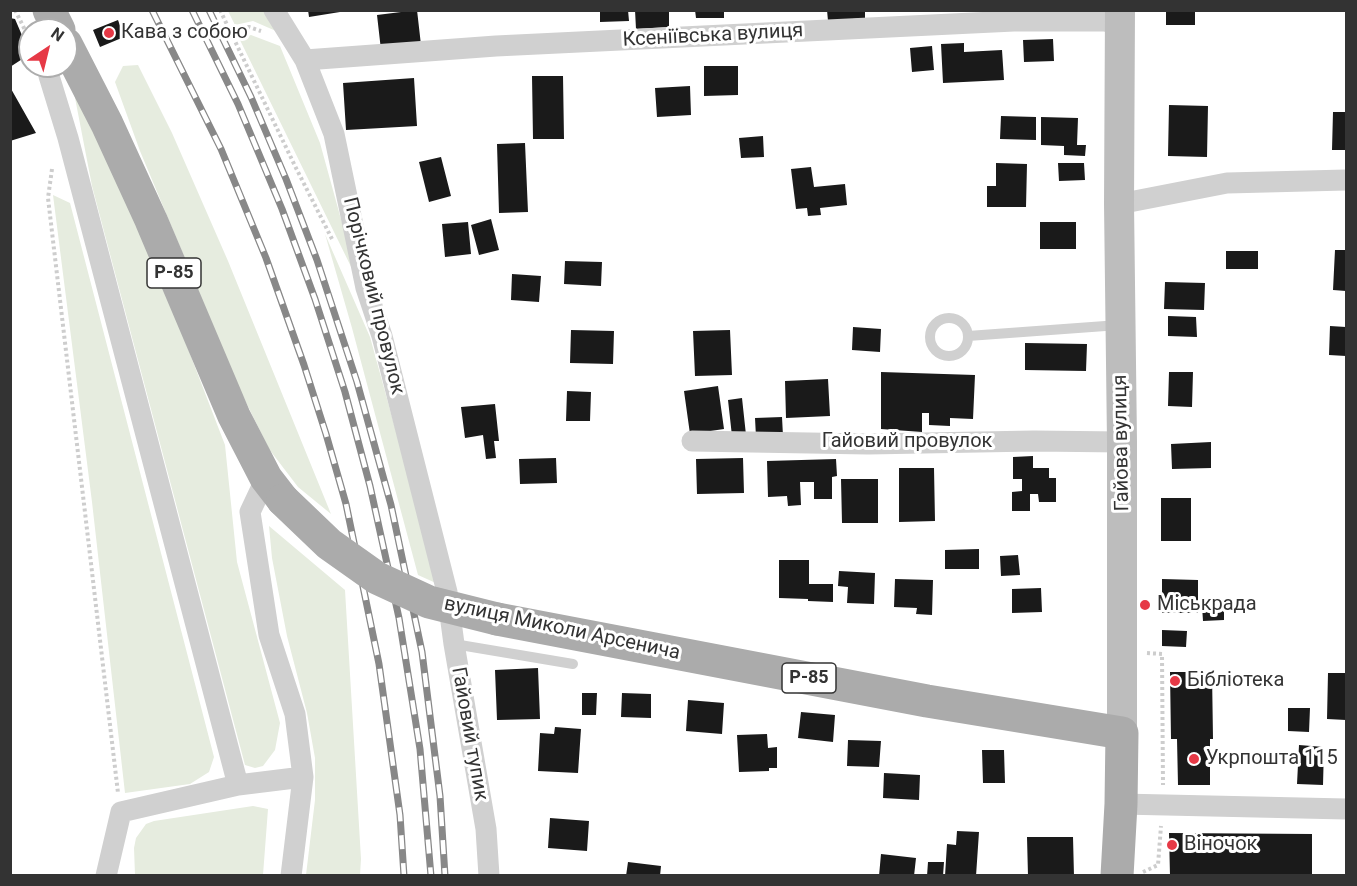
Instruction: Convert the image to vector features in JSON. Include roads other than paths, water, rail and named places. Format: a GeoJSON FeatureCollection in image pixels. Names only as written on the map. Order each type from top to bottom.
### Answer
{"type":"FeatureCollection","features":[{"type":"Feature","properties":{"kind":"main road","name":"Гайова вулиця"},"geometry":{"type":"LineString","coordinates":[[1117,876],[1122,733],[1120,17]]}},
{"type":"Feature","properties":{"kind":"main road","name":"вулиця Миколи Арсенича"},"geometry":{"type":"LineString","coordinates":[[78,69],[142,198],[234,416],[275,489],[329,544],[377,578],[429,602],[497,619],[927,701],[1122,733]]}},
{"type":"Feature","properties":{"kind":"street","name":"Порічковий провулок"},"geometry":{"type":"LineString","coordinates":[[274,10],[305,60],[334,134],[366,288],[382,336],[447,592]]}},
{"type":"Feature","properties":{"kind":"street","name":"Ксеніївська вулиця"},"geometry":{"type":"LineString","coordinates":[[305,60],[496,46],[1014,21],[1104,21],[1120,17]]}},
{"type":"Feature","properties":{"kind":"street"},"geometry":{"type":"LineString","coordinates":[[49,78],[68,138],[238,785]]}},
{"type":"Feature","properties":{"kind":"street"},"geometry":{"type":"LineString","coordinates":[[1119,204],[1227,183],[1347,180]]}},
{"type":"Feature","properties":{"kind":"street","name":"Гайовий провулок"},"geometry":{"type":"LineString","coordinates":[[692,441],[868,444],[1122,442]]}},
{"type":"Feature","properties":{"kind":"street"},"geometry":{"type":"LineString","coordinates":[[275,489],[250,512],[269,635],[295,714],[303,777],[291,876]]}},
{"type":"Feature","properties":{"kind":"street","name":"Гайовий тупик"},"geometry":{"type":"LineString","coordinates":[[447,592],[486,828],[489,876]]}},
{"type":"Feature","properties":{"kind":"street"},"geometry":{"type":"LineString","coordinates":[[106,876],[121,812],[238,785],[303,777]]}},
{"type":"Feature","properties":{"kind":"street"},"geometry":{"type":"LineString","coordinates":[[1121,804],[1347,809]]}},
{"type":"Feature","properties":{"kind":"lane"},"geometry":{"type":"LineString","coordinates":[[968,336],[1120,325]]}},
{"type":"Feature","properties":{"kind":"lane"},"geometry":{"type":"LineString","coordinates":[[454,644],[573,664]]}},
{"type":"Feature","properties":{"kind":"railway"},"geometry":{"type":"LineString","coordinates":[[152,10],[221,149],[266,258],[326,434],[346,504],[379,664],[400,815],[404,876]]}},
{"type":"Feature","properties":{"kind":"railway"},"geometry":{"type":"LineString","coordinates":[[192,10],[238,104],[282,209],[315,299],[345,392],[370,486],[399,618],[420,749],[431,876]]}},
{"type":"Feature","properties":{"kind":"railway"},"geometry":{"type":"LineString","coordinates":[[209,10],[251,97],[317,260],[357,382],[391,505],[422,652],[440,796],[445,876]]}},
{"type":"Feature","properties":{"kind":"place","name":"Кава з собою"},"geometry":{"type":"Point","coordinates":[109,33]}},
{"type":"Feature","properties":{"kind":"place","name":"Міськрада"},"geometry":{"type":"Point","coordinates":[1145,605]}},
{"type":"Feature","properties":{"kind":"place","name":"Бібліотека"},"geometry":{"type":"Point","coordinates":[1175,681]}},
{"type":"Feature","properties":{"kind":"place","name":"Укрпошта 115"},"geometry":{"type":"Point","coordinates":[1194,759]}},
{"type":"Feature","properties":{"kind":"place","name":"Віночок"},"geometry":{"type":"Point","coordinates":[1172,845]}}]}
